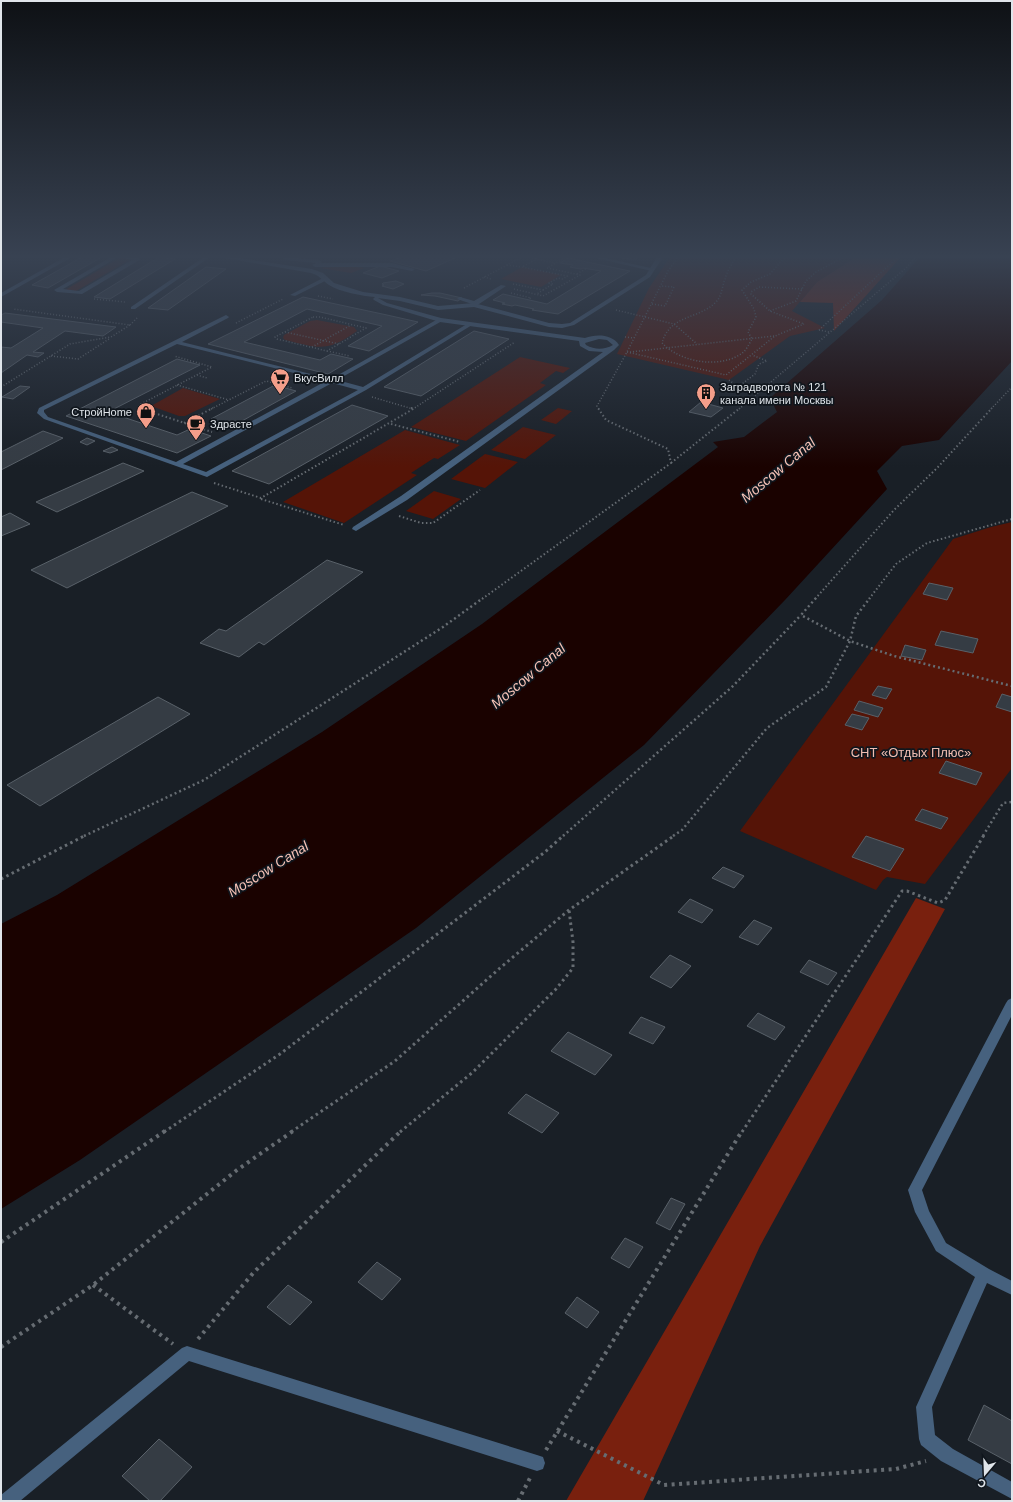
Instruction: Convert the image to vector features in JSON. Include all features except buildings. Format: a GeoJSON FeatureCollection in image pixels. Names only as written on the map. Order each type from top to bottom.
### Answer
{"type":"FeatureCollection","features":[{"type":"Feature","properties":{"kind":"street"},"geometry":{"type":"LineString","coordinates":[[206,327],[41,409],[40,414],[46,418],[207,475],[364,389],[466,327]]}},
{"type":"Feature","properties":{"kind":"street"},"geometry":{"type":"LineString","coordinates":[[177,464],[332,381],[427,327]]}},
{"type":"Feature","properties":{"kind":"street"},"geometry":{"type":"LineString","coordinates":[[356,529],[476,447],[616,345],[615,341],[612,340],[597,338],[584,340],[485,327]]}},
{"type":"Feature","properties":{"kind":"street"},"geometry":{"type":"LineString","coordinates":[[389,339],[402,341]]}},
{"type":"Feature","properties":{"kind":"street"},"geometry":{"type":"LineString","coordinates":[[584,340],[582,344],[586,348],[597,350],[612,349]]}},
{"type":"Feature","properties":{"kind":"street"},"geometry":{"type":"LineString","coordinates":[[176,342],[364,389]]}},
{"type":"Feature","properties":{"kind":"street"},"geometry":{"type":"LineString","coordinates":[[1012,1003],[915,1190],[922,1212],[941,1247],[984,1274],[1012,1288]]}},
{"type":"Feature","properties":{"kind":"street"},"geometry":{"type":"LineString","coordinates":[[984,1274],[924,1406],[927,1438],[947,1455],[1012,1491]]}},
{"type":"Feature","properties":{"kind":"street"},"geometry":{"type":"LineString","coordinates":[[7,1501],[187,1354],[537,1463]]}},
{"type":"Feature","properties":{"kind":"path"},"geometry":{"type":"LineString","coordinates":[[50,356],[78,359],[127,327]]}},
{"type":"Feature","properties":{"kind":"path"},"geometry":{"type":"LineString","coordinates":[[294,327],[275,337],[368,361]]}},
{"type":"Feature","properties":{"kind":"path"},"geometry":{"type":"LineString","coordinates":[[311,347],[346,327]]}},
{"type":"Feature","properties":{"kind":"path"},"geometry":{"type":"LineString","coordinates":[[327,351],[366,329],[364,327]]}},
{"type":"Feature","properties":{"kind":"path"},"geometry":{"type":"LineString","coordinates":[[640,327],[597,406],[606,420],[668,449],[671,463]]}},
{"type":"Feature","properties":{"kind":"path"},"geometry":{"type":"LineString","coordinates":[[671,327],[664,336],[662,343],[666,348],[684,359],[701,361],[722,360],[741,354],[752,339]]}},
{"type":"Feature","properties":{"kind":"path"},"geometry":{"type":"LineString","coordinates":[[678,327],[697,344]]}},
{"type":"Feature","properties":{"kind":"path"},"geometry":{"type":"LineString","coordinates":[[749,327],[748,332],[752,339]]}},
{"type":"Feature","properties":{"kind":"path"},"geometry":{"type":"LineString","coordinates":[[627,352],[775,336],[797,327]]}},
{"type":"Feature","properties":{"kind":"path"},"geometry":{"type":"LineString","coordinates":[[822,327],[819,330],[830,332]]}},
{"type":"Feature","properties":{"kind":"path"},"geometry":{"type":"LineString","coordinates":[[1,879],[102,827],[204,780],[443,626],[671,463],[760,392],[836,327]]}},
{"type":"Feature","properties":{"kind":"path"},"geometry":{"type":"LineString","coordinates":[[285,332],[340,344]]}},
{"type":"Feature","properties":{"kind":"path"},"geometry":{"type":"LineString","coordinates":[[261,498],[391,424],[412,408],[529,333]]}},
{"type":"Feature","properties":{"kind":"path"},"geometry":{"type":"LineString","coordinates":[[627,352],[726,375],[775,336]]}},
{"type":"Feature","properties":{"kind":"path"},"geometry":{"type":"LineString","coordinates":[[1,387],[70,344],[111,337]]}},
{"type":"Feature","properties":{"kind":"path"},"geometry":{"type":"LineString","coordinates":[[738,386],[755,374],[759,364],[767,361],[752,355]]}},
{"type":"Feature","properties":{"kind":"path"},"geometry":{"type":"LineString","coordinates":[[171,356],[212,367],[141,404],[138,408],[227,437]]}},
{"type":"Feature","properties":{"kind":"path"},"geometry":{"type":"LineString","coordinates":[[197,375],[207,378]]}},
{"type":"Feature","properties":{"kind":"path"},"geometry":{"type":"LineString","coordinates":[[729,380],[738,386],[760,392]]}},
{"type":"Feature","properties":{"kind":"path"},"geometry":{"type":"LineString","coordinates":[[184,423],[266,381],[310,393]]}},
{"type":"Feature","properties":{"kind":"path"},"geometry":{"type":"LineString","coordinates":[[177,385],[230,400]]}},
{"type":"Feature","properties":{"kind":"path"},"geometry":{"type":"LineString","coordinates":[[1,1242],[280,1054],[545,852],[733,686],[801,616],[894,510],[938,467],[1012,387]]}},
{"type":"Feature","properties":{"kind":"path"},"geometry":{"type":"LineString","coordinates":[[356,393],[412,408]]}},
{"type":"Feature","properties":{"kind":"path"},"geometry":{"type":"LineString","coordinates":[[391,424],[476,447]]}},
{"type":"Feature","properties":{"kind":"path"},"geometry":{"type":"LineString","coordinates":[[207,475],[207,481],[356,529]]}},
{"type":"Feature","properties":{"kind":"path"},"geometry":{"type":"LineString","coordinates":[[383,512],[420,523],[433,523],[480,490]]}},
{"type":"Feature","properties":{"kind":"path"},"geometry":{"type":"LineString","coordinates":[[1,1347],[93,1285],[237,1170],[395,1062],[500,968],[569,910],[682,830],[767,728],[826,686],[850,641],[856,616],[896,564],[927,543],[1012,519]]}},
{"type":"Feature","properties":{"kind":"path"},"geometry":{"type":"LineString","coordinates":[[801,616],[850,641],[894,656],[1012,686]]}},
{"type":"Feature","properties":{"kind":"path"},"geometry":{"type":"LineString","coordinates":[[518,1501],[537,1463],[726,1156],[902,891],[908,891],[938,903],[945,900],[1003,803],[1012,802]]}},
{"type":"Feature","properties":{"kind":"path"},"geometry":{"type":"LineString","coordinates":[[93,1285],[187,1354],[254,1272],[403,1130],[473,1072],[556,989],[573,968],[573,942],[569,910]]}},
{"type":"Feature","properties":{"kind":"path"},"geometry":{"type":"LineString","coordinates":[[557,1431],[664,1485],[896,1469],[947,1455]]}},
{"type":"Feature","properties":{"kind":"green space"},"geometry":{"type":"Polygon","coordinates":[[[299,327],[354,327],[357,331],[337,343],[322,347],[285,340],[283,338],[284,335],[299,327]]]}},
{"type":"Feature","properties":{"kind":"green space"},"geometry":{"type":"Polygon","coordinates":[[[630,327],[825,328],[790,336],[729,380],[617,354],[630,327]]]}},
{"type":"Feature","properties":{"kind":"green space"},"geometry":{"type":"Polygon","coordinates":[[[520,357],[570,368],[563,373],[556,371],[540,383],[546,385],[466,441],[411,427],[520,357]]]}},
{"type":"Feature","properties":{"kind":"green space"},"geometry":{"type":"Polygon","coordinates":[[[183,388],[220,399],[185,416],[179,416],[151,406],[183,388]]]}},
{"type":"Feature","properties":{"kind":"green space"},"geometry":{"type":"Polygon","coordinates":[[[558,408],[572,411],[556,424],[541,420],[558,408]]]}},
{"type":"Feature","properties":{"kind":"green space"},"geometry":{"type":"Polygon","coordinates":[[[523,427],[556,435],[525,459],[491,450],[523,427]]]}},
{"type":"Feature","properties":{"kind":"green space"},"geometry":{"type":"Polygon","coordinates":[[[405,430],[460,445],[438,459],[434,458],[411,473],[417,475],[344,523],[283,502],[405,430]]]}},
{"type":"Feature","properties":{"kind":"green space"},"geometry":{"type":"Polygon","coordinates":[[[485,454],[518,462],[485,488],[451,479],[485,454]]]}},
{"type":"Feature","properties":{"kind":"green space"},"geometry":{"type":"Polygon","coordinates":[[[434,491],[461,499],[433,519],[406,511],[434,491]]]}},
{"type":"Feature","properties":{"kind":"green space","name":"СНТ «Отдых Плюс»"},"geometry":{"type":"Polygon","coordinates":[[[1012,522],[1012,768],[925,884],[887,877],[876,890],[740,831],[953,539],[1012,522]]]}},
{"type":"Feature","properties":{"kind":"shaded area"},"geometry":{"type":"Polygon","coordinates":[[[916,898],[945,909],[760,1246],[643,1501],[566,1501],[916,898]]]}},
{"type":"Feature","properties":{"kind":"water","name":"Moscow Canal"},"geometry":{"type":"Polygon","coordinates":[[[851,327],[1012,327],[1012,361],[939,440],[902,446],[877,471],[887,489],[785,600],[644,745],[416,928],[80,1160],[1,1209],[1,924],[57,895],[322,732],[482,624],[718,447],[713,442],[744,437],[777,412],[770,398],[851,327]]]}},
{"type":"Feature","properties":{"kind":"place","name":"ВкусВилл"},"geometry":{"type":"Point","coordinates":[280,395]}},
{"type":"Feature","properties":{"kind":"place","name":"Заградворота № 121 канала имени Москвы"},"geometry":{"type":"Point","coordinates":[706,410]}},
{"type":"Feature","properties":{"kind":"place","name":"СтройHome"},"geometry":{"type":"Point","coordinates":[146,429]}},
{"type":"Feature","properties":{"kind":"place","name":"Здрасте"},"geometry":{"type":"Point","coordinates":[196,441]}}]}
